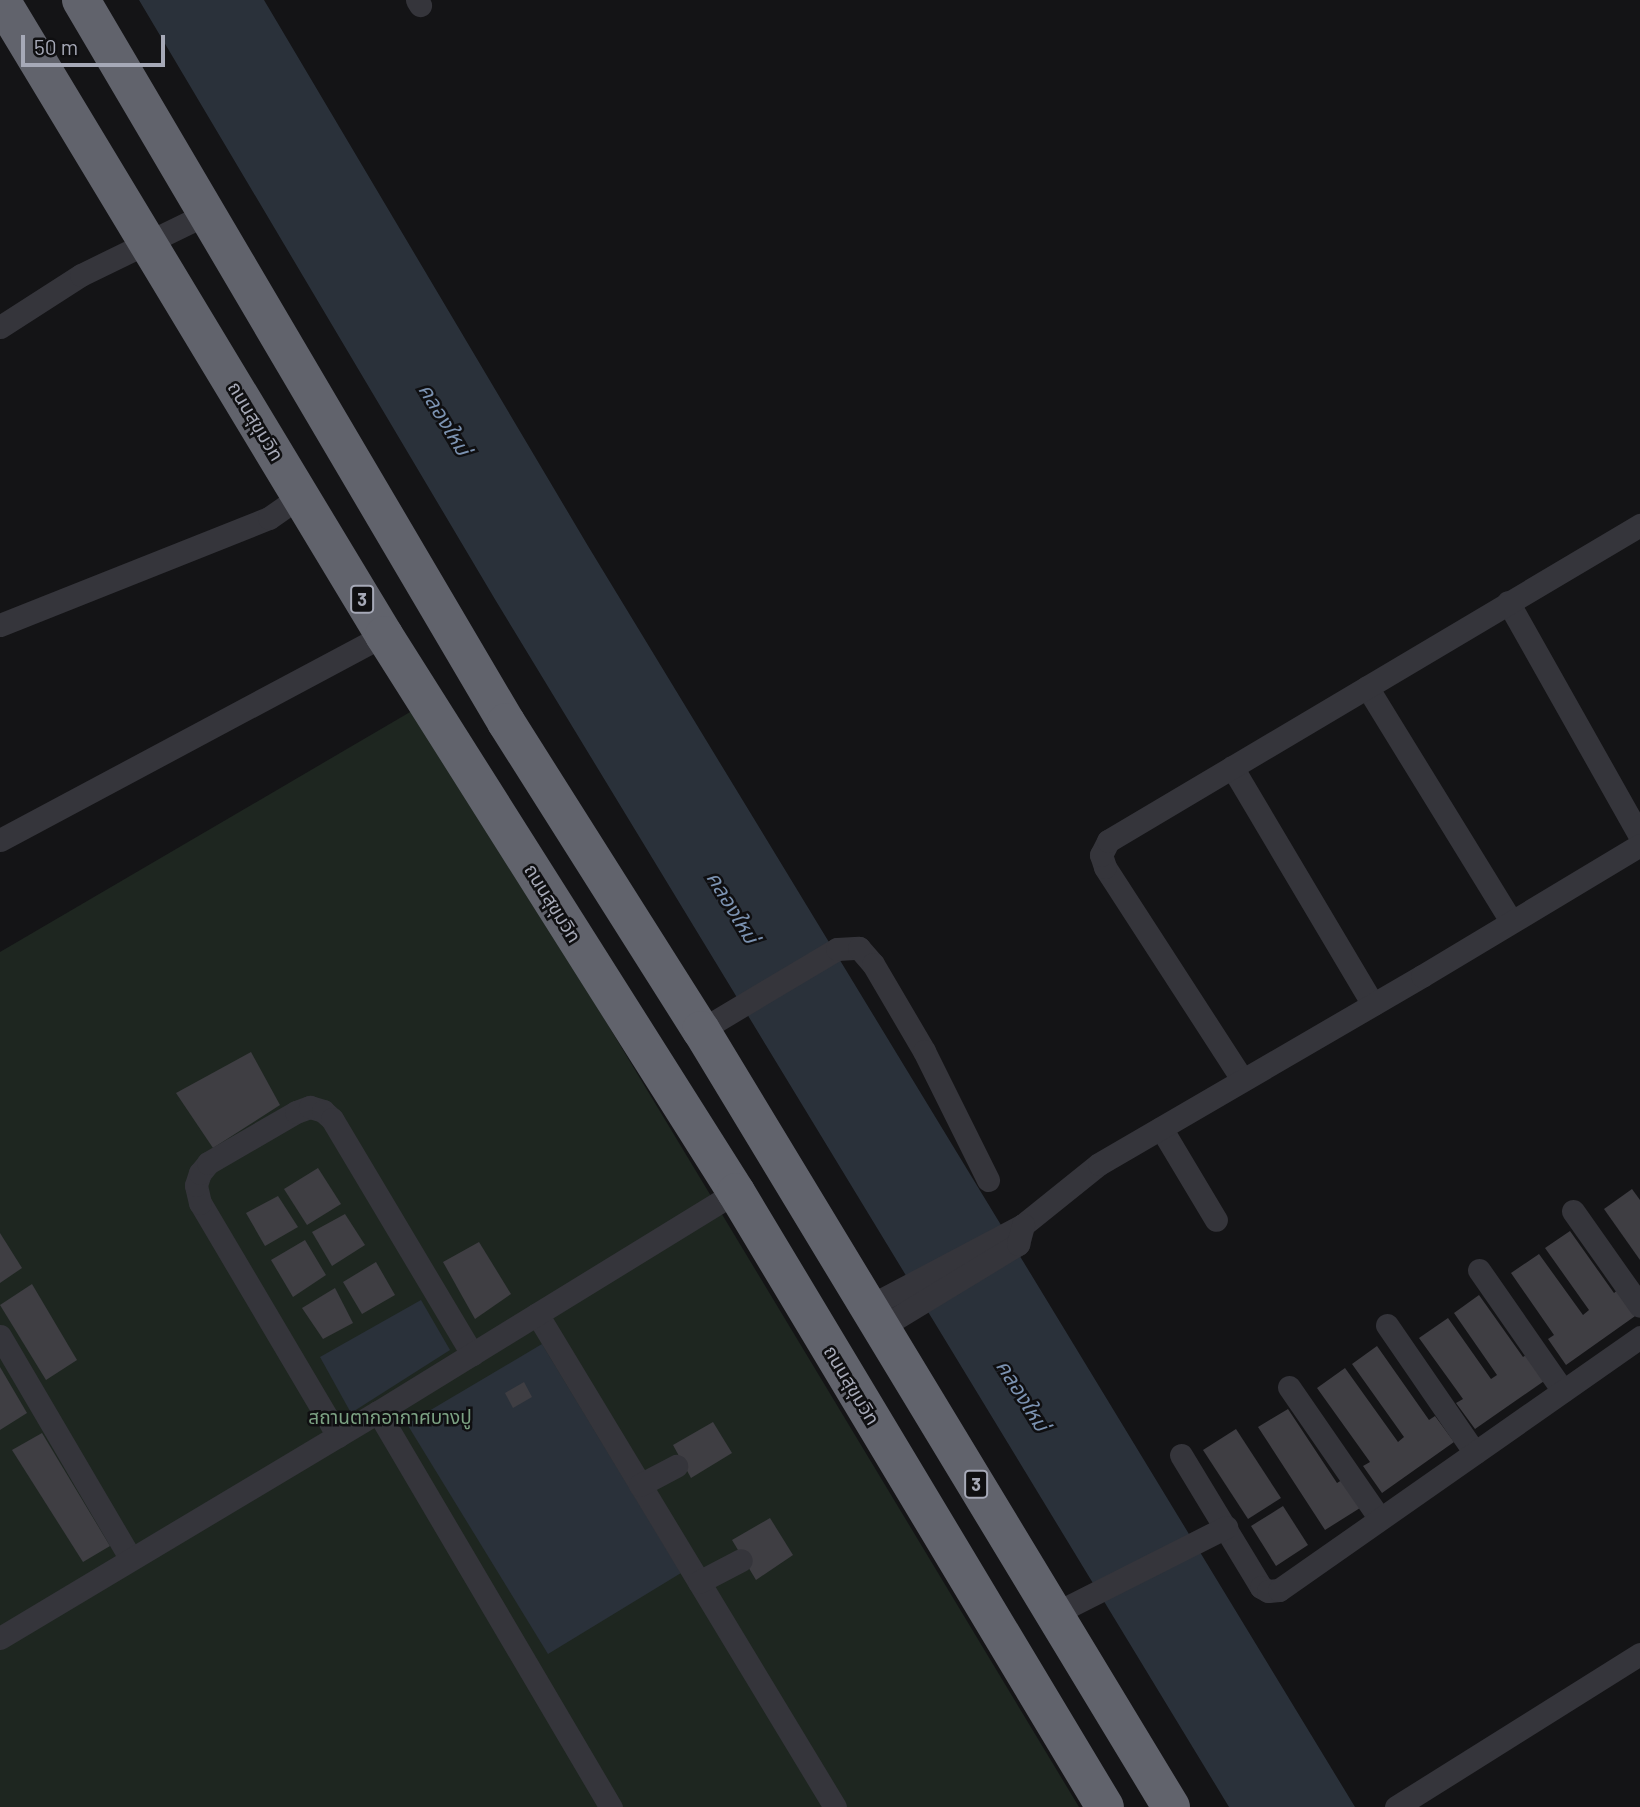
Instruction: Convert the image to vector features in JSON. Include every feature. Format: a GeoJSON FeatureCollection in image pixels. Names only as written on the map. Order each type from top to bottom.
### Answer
{"type":"FeatureCollection","features":[{"type":"Feature","properties":{"kind":"highway","name":"ถนนสุขุมวิท"},"geometry":{"type":"LineString","coordinates":[[1,0],[384,635],[736,1192],[1105,1807]]}},
{"type":"Feature","properties":{"kind":"highway","name":"3"},"geometry":{"type":"LineString","coordinates":[[81,0],[506,722],[701,1030],[780,1162],[890,1308],[1054,1614],[1171,1807]]}},
{"type":"Feature","properties":{"kind":"highway"},"geometry":{"type":"LineString","coordinates":[[736,1192],[780,1162]]}},
{"type":"Feature","properties":{"kind":"street"},"geometry":{"type":"LineString","coordinates":[[0,327],[81,275],[206,214]]}},
{"type":"Feature","properties":{"kind":"street"},"geometry":{"type":"LineString","coordinates":[[0,625],[269,518],[300,496]]}},
{"type":"Feature","properties":{"kind":"street"},"geometry":{"type":"LineString","coordinates":[[1242,1079],[1105,867],[1101,855],[1108,841],[1640,525]]}},
{"type":"Feature","properties":{"kind":"street"},"geometry":{"type":"LineString","coordinates":[[1508,602],[1640,836]]}},
{"type":"Feature","properties":{"kind":"street"},"geometry":{"type":"LineString","coordinates":[[0,840],[384,635]]}},
{"type":"Feature","properties":{"kind":"street"},"geometry":{"type":"LineString","coordinates":[[1367,687],[1511,921]]}},
{"type":"Feature","properties":{"kind":"street"},"geometry":{"type":"LineString","coordinates":[[1232,767],[1373,1004]]}},
{"type":"Feature","properties":{"kind":"street"},"geometry":{"type":"LineString","coordinates":[[890,1308],[1018,1233],[1099,1164],[1640,845]]}},
{"type":"Feature","properties":{"kind":"street"},"geometry":{"type":"LineString","coordinates":[[701,1030],[735,1007],[837,949],[859,947],[873,964],[924,1051],[988,1180]]}},
{"type":"Feature","properties":{"kind":"street"},"geometry":{"type":"LineString","coordinates":[[338,1436],[200,1203],[196,1185],[200,1173],[208,1163],[296,1112],[310,1107],[323,1111],[332,1119],[472,1354]]}},
{"type":"Feature","properties":{"kind":"street"},"geometry":{"type":"LineString","coordinates":[[1161,1128],[1216,1220]]}},
{"type":"Feature","properties":{"kind":"street"},"geometry":{"type":"LineString","coordinates":[[0,1638],[378,1412],[736,1192]]}},
{"type":"Feature","properties":{"kind":"street"},"geometry":{"type":"LineString","coordinates":[[1573,1211],[1640,1306]]}},
{"type":"Feature","properties":{"kind":"street"},"geometry":{"type":"LineString","coordinates":[[1479,1270],[1563,1391]]}},
{"type":"Feature","properties":{"kind":"street"},"geometry":{"type":"LineString","coordinates":[[537,1314],[835,1807]]}},
{"type":"Feature","properties":{"kind":"street"},"geometry":{"type":"LineString","coordinates":[[1387,1325],[1475,1453]]}},
{"type":"Feature","properties":{"kind":"street"},"geometry":{"type":"LineString","coordinates":[[0,1336],[130,1558]]}},
{"type":"Feature","properties":{"kind":"street"},"geometry":{"type":"LineString","coordinates":[[1181,1455],[1261,1587],[1268,1591],[1279,1590],[1640,1337]]}},
{"type":"Feature","properties":{"kind":"street"},"geometry":{"type":"LineString","coordinates":[[1289,1387],[1380,1519]]}},
{"type":"Feature","properties":{"kind":"street"},"geometry":{"type":"LineString","coordinates":[[378,1412],[611,1807]]}},
{"type":"Feature","properties":{"kind":"street"},"geometry":{"type":"LineString","coordinates":[[640,1485],[676,1466]]}},
{"type":"Feature","properties":{"kind":"street"},"geometry":{"type":"LineString","coordinates":[[1054,1614],[1226,1527]]}},
{"type":"Feature","properties":{"kind":"street"},"geometry":{"type":"LineString","coordinates":[[699,1582],[741,1560]]}},
{"type":"Feature","properties":{"kind":"street"},"geometry":{"type":"LineString","coordinates":[[1395,1807],[1639,1655]]}},
{"type":"Feature","properties":{"kind":"green space","name":"สถานตากอากาศบางปู"},"geometry":{"type":"Polygon","coordinates":[[[417,708],[1079,1807],[0,1807],[0,952],[417,708]]]}},
{"type":"Feature","properties":{"kind":"water","name":"คลองใหม่"},"geometry":{"type":"Polygon","coordinates":[[[139,0],[264,0],[588,546],[1355,1807],[1229,1807],[496,601],[139,0]]]}},
{"type":"Feature","properties":{"kind":"water"},"geometry":{"type":"Polygon","coordinates":[[[421,1300],[450,1350],[351,1413],[320,1357],[421,1300]]]}},
{"type":"Feature","properties":{"kind":"water"},"geometry":{"type":"Polygon","coordinates":[[[542,1344],[681,1573],[548,1654],[407,1424],[542,1344]]]}},
{"type":"Feature","properties":{"kind":"building"},"geometry":{"type":"Polygon","coordinates":[[[251,1052],[280,1105],[213,1148],[176,1093],[251,1052]]]}},
{"type":"Feature","properties":{"kind":"building"},"geometry":{"type":"Polygon","coordinates":[[[318,1168],[341,1204],[307,1225],[284,1189],[318,1168]]]}},
{"type":"Feature","properties":{"kind":"building"},"geometry":{"type":"Polygon","coordinates":[[[1632,1189],[1640,1200],[1640,1260],[1604,1209],[1632,1189]]]}},
{"type":"Feature","properties":{"kind":"building"},"geometry":{"type":"Polygon","coordinates":[[[278,1196],[298,1227],[265,1246],[246,1213],[278,1196]]]}},
{"type":"Feature","properties":{"kind":"building"},"geometry":{"type":"Polygon","coordinates":[[[345,1214],[365,1245],[332,1266],[312,1232],[345,1214]]]}},
{"type":"Feature","properties":{"kind":"building"},"geometry":{"type":"Polygon","coordinates":[[[1570,1231],[1614,1293],[1620,1288],[1638,1314],[1566,1365],[1548,1339],[1554,1335],[1511,1273],[1539,1254],[1583,1315],[1589,1310],[1545,1248],[1570,1231]]]}},
{"type":"Feature","properties":{"kind":"building"},"geometry":{"type":"Polygon","coordinates":[[[0,1233],[22,1268],[0,1283],[0,1233]]]}},
{"type":"Feature","properties":{"kind":"building"},"geometry":{"type":"Polygon","coordinates":[[[305,1240],[326,1275],[293,1297],[271,1260],[305,1240]]]}},
{"type":"Feature","properties":{"kind":"building"},"geometry":{"type":"Polygon","coordinates":[[[479,1242],[511,1294],[475,1319],[443,1262],[479,1242]]]}},
{"type":"Feature","properties":{"kind":"building"},"geometry":{"type":"Polygon","coordinates":[[[376,1262],[395,1295],[362,1314],[343,1282],[376,1262]]]}},
{"type":"Feature","properties":{"kind":"building"},"geometry":{"type":"Polygon","coordinates":[[[32,1284],[77,1360],[46,1380],[0,1305],[32,1284]]]}},
{"type":"Feature","properties":{"kind":"building"},"geometry":{"type":"Polygon","coordinates":[[[335,1288],[353,1323],[323,1339],[302,1308],[335,1288]]]}},
{"type":"Feature","properties":{"kind":"building"},"geometry":{"type":"Polygon","coordinates":[[[1479,1295],[1523,1357],[1529,1353],[1547,1379],[1475,1429],[1456,1403],[1463,1399],[1419,1338],[1448,1318],[1491,1379],[1497,1375],[1454,1313],[1479,1295]]]}},
{"type":"Feature","properties":{"kind":"building"},"geometry":{"type":"Polygon","coordinates":[[[1377,1346],[1429,1420],[1435,1416],[1454,1442],[1382,1493],[1363,1466],[1370,1462],[1317,1388],[1345,1368],[1398,1442],[1404,1437],[1352,1364],[1377,1346]]]}},
{"type":"Feature","properties":{"kind":"building"},"geometry":{"type":"Polygon","coordinates":[[[0,1367],[27,1413],[0,1430],[0,1367]]]}},
{"type":"Feature","properties":{"kind":"building"},"geometry":{"type":"Polygon","coordinates":[[[524,1382],[532,1397],[513,1408],[505,1393],[524,1382]]]}},
{"type":"Feature","properties":{"kind":"building"},"geometry":{"type":"Polygon","coordinates":[[[1288,1409],[1337,1483],[1342,1480],[1360,1508],[1325,1530],[1258,1427],[1288,1409]]]}},
{"type":"Feature","properties":{"kind":"building"},"geometry":{"type":"Polygon","coordinates":[[[713,1422],[732,1453],[691,1478],[673,1445],[713,1422]]]}},
{"type":"Feature","properties":{"kind":"building"},"geometry":{"type":"Polygon","coordinates":[[[1236,1429],[1281,1498],[1248,1519],[1203,1450],[1236,1429]]]}},
{"type":"Feature","properties":{"kind":"building"},"geometry":{"type":"Polygon","coordinates":[[[42,1433],[110,1546],[83,1562],[12,1450],[42,1433]]]}},
{"type":"Feature","properties":{"kind":"building"},"geometry":{"type":"Polygon","coordinates":[[[1283,1506],[1308,1545],[1276,1566],[1251,1526],[1283,1506]]]}},
{"type":"Feature","properties":{"kind":"building"},"geometry":{"type":"Polygon","coordinates":[[[770,1518],[793,1555],[756,1580],[732,1540],[770,1518]]]}}]}
